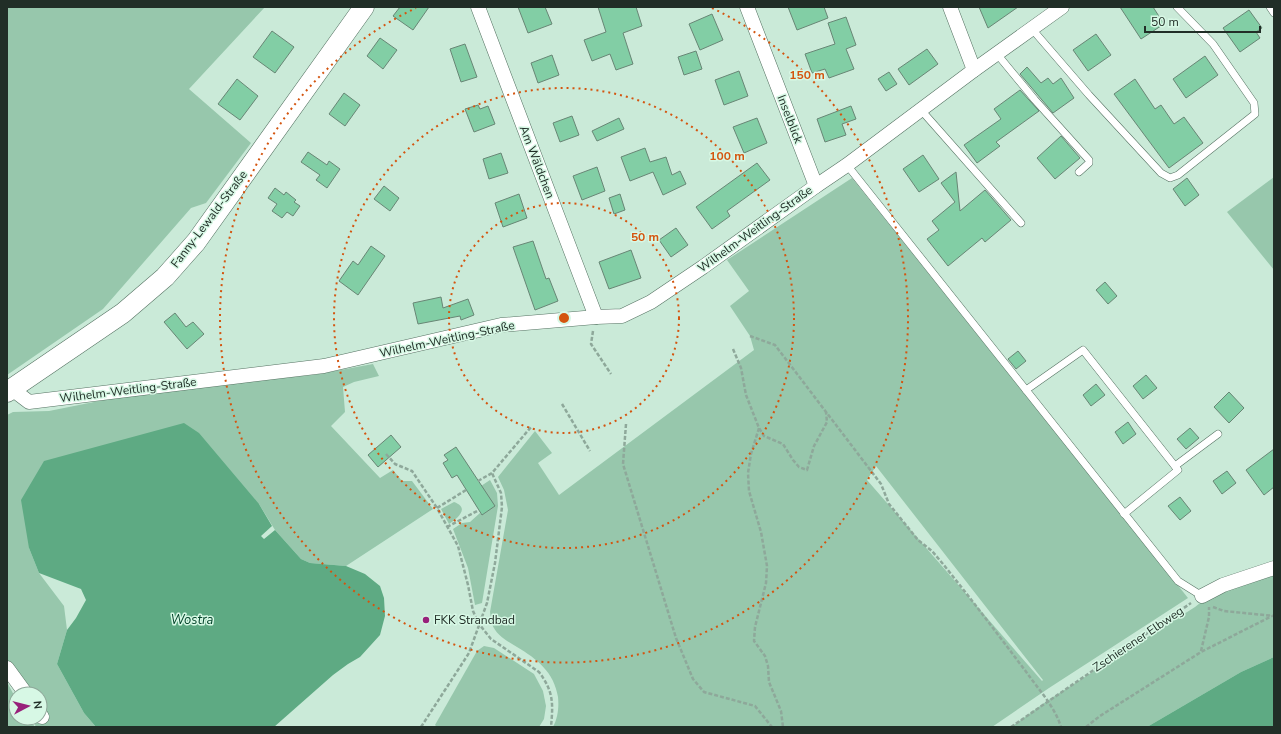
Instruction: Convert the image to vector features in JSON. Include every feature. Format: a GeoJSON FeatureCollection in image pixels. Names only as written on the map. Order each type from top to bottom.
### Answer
{"type":"FeatureCollection","features":[{"type":"Feature","properties":{"kind":"street","name":"Fanny-Lewald-Straße"},"geometry":{"type":"LineString","coordinates":[[9,391],[123,313],[165,277],[196,242],[364,7]]}},
{"type":"Feature","properties":{"kind":"street","name":"Am Wäldchen"},"geometry":{"type":"LineString","coordinates":[[478,7],[596,317]]}},
{"type":"Feature","properties":{"kind":"street","name":"Inselblick"},"geometry":{"type":"LineString","coordinates":[[747,7],[816,186]]}},
{"type":"Feature","properties":{"kind":"street"},"geometry":{"type":"LineString","coordinates":[[950,7],[974,70]]}},
{"type":"Feature","properties":{"kind":"street","name":"Wilhelm-Weitling-Straße"},"geometry":{"type":"LineString","coordinates":[[9,391],[29,402],[309,368],[324,366],[501,325],[622,316],[651,302],[703,267],[816,186],[848,165],[974,70],[1062,7]]}},
{"type":"Feature","properties":{"kind":"street"},"geometry":{"type":"LineString","coordinates":[[1202,596],[1223,585],[1274,568]]}},
{"type":"Feature","properties":{"kind":"street"},"geometry":{"type":"LineString","coordinates":[[7,668],[20,686]]}},
{"type":"Feature","properties":{"kind":"lane"},"geometry":{"type":"LineString","coordinates":[[1032,29],[1161,173],[1170,178],[1178,176],[1255,114],[1254,103],[1212,44],[1177,7]]}},
{"type":"Feature","properties":{"kind":"lane"},"geometry":{"type":"LineString","coordinates":[[1270,7],[1274,13]]}},
{"type":"Feature","properties":{"kind":"lane"},"geometry":{"type":"LineString","coordinates":[[997,54],[1088,160],[1089,163],[1079,172]]}},
{"type":"Feature","properties":{"kind":"lane"},"geometry":{"type":"LineString","coordinates":[[921,110],[1021,223]]}},
{"type":"Feature","properties":{"kind":"lane"},"geometry":{"type":"LineString","coordinates":[[848,165],[1178,581],[1202,596]]}},
{"type":"Feature","properties":{"kind":"lane"},"geometry":{"type":"LineString","coordinates":[[1026,390],[1083,350],[1175,466],[1178,470],[1124,514]]}},
{"type":"Feature","properties":{"kind":"lane"},"geometry":{"type":"LineString","coordinates":[[1175,466],[1218,434]]}},
{"type":"Feature","properties":{"kind":"path"},"geometry":{"type":"LineString","coordinates":[[596,317],[591,344],[611,374]]}},
{"type":"Feature","properties":{"kind":"path"},"geometry":{"type":"LineString","coordinates":[[750,336],[775,345],[881,484],[889,504],[918,540],[932,551],[943,564],[1048,701],[1058,718],[1061,727]]}},
{"type":"Feature","properties":{"kind":"path"},"geometry":{"type":"LineString","coordinates":[[733,349],[741,368],[746,395],[759,428],[764,436],[783,444],[799,467],[807,470],[814,446],[827,422],[826,412]]}},
{"type":"Feature","properties":{"kind":"path"},"geometry":{"type":"LineString","coordinates":[[562,404],[590,451]]}},
{"type":"Feature","properties":{"kind":"path"},"geometry":{"type":"LineString","coordinates":[[626,424],[624,464],[676,638],[693,679],[704,692],[755,706],[772,727]]}},
{"type":"Feature","properties":{"kind":"path"},"geometry":{"type":"LineString","coordinates":[[478,481],[492,473],[531,427]]}},
{"type":"Feature","properties":{"kind":"path"},"geometry":{"type":"LineString","coordinates":[[759,428],[751,454],[748,473],[749,491],[761,532],[767,566],[766,583],[754,627],[754,641],[765,656],[768,666],[769,682],[781,711],[783,727]]}},
{"type":"Feature","properties":{"kind":"path"},"geometry":{"type":"LineString","coordinates":[[386,454],[395,464],[412,471],[437,508],[458,546],[473,611],[479,624],[491,639],[540,672],[545,680],[551,692],[553,709],[552,727]]}},
{"type":"Feature","properties":{"kind":"path"},"geometry":{"type":"LineString","coordinates":[[421,727],[469,653],[487,603],[494,570],[502,507],[500,494],[492,473]]}},
{"type":"Feature","properties":{"kind":"path"},"geometry":{"type":"LineString","coordinates":[[437,508],[466,490]]}},
{"type":"Feature","properties":{"kind":"path"},"geometry":{"type":"LineString","coordinates":[[447,528],[479,510]]}},
{"type":"Feature","properties":{"kind":"path","name":"Zschierener Elbweg"},"geometry":{"type":"LineString","coordinates":[[1010,727],[1202,596]]}},
{"type":"Feature","properties":{"kind":"path"},"geometry":{"type":"LineString","coordinates":[[1201,652],[1209,617],[1209,605],[1224,611],[1274,616]]}},
{"type":"Feature","properties":{"kind":"path"},"geometry":{"type":"LineString","coordinates":[[1086,727],[1100,716],[1201,652],[1251,626],[1274,616]]}},
{"type":"Feature","properties":{"kind":"shaded area"},"geometry":{"type":"Polygon","coordinates":[[[7,7],[265,7],[189,89],[251,143],[206,203],[191,208],[103,309],[7,375],[7,7]]]}},
{"type":"Feature","properties":{"kind":"shaded area"},"geometry":{"type":"Polygon","coordinates":[[[1274,177],[1274,270],[1227,212],[1274,177]]]}},
{"type":"Feature","properties":{"kind":"shaded area"},"geometry":{"type":"Polygon","coordinates":[[[852,178],[1188,598],[1049,688],[992,727],[553,727],[557,716],[558,697],[553,680],[549,673],[538,662],[499,635],[491,621],[490,612],[508,510],[504,490],[498,477],[535,431],[552,453],[538,463],[559,495],[754,350],[750,336],[730,306],[749,291],[727,260],[852,178]],[[876,466],[867,480],[1042,681],[1043,680],[876,466]]]}},
{"type":"Feature","properties":{"kind":"shaded area"},"geometry":{"type":"Polygon","coordinates":[[[373,364],[379,376],[354,382],[343,387],[345,412],[331,426],[380,478],[393,470],[402,481],[412,481],[433,509],[346,566],[310,563],[301,559],[275,530],[259,504],[29,548],[39,573],[64,606],[67,630],[57,664],[84,713],[96,727],[36,727],[48,726],[48,686],[18,686],[7,662],[7,415],[13,412],[49,411],[114,398],[199,386],[313,375],[373,364]]]}},
{"type":"Feature","properties":{"kind":"shaded area"},"geometry":{"type":"Polygon","coordinates":[[[490,480],[497,493],[498,506],[482,603],[475,605],[468,568],[453,529],[462,523],[470,522],[480,513],[482,515],[494,506],[481,486],[490,480]]]}},
{"type":"Feature","properties":{"kind":"shaded area"},"geometry":{"type":"Polygon","coordinates":[[[454,502],[459,504],[462,510],[459,516],[449,524],[441,509],[454,502]]]}},
{"type":"Feature","properties":{"kind":"shaded area"},"geometry":{"type":"Polygon","coordinates":[[[1274,568],[1274,657],[1241,672],[1147,727],[1011,727],[1047,701],[1195,607],[1223,585],[1274,568]]]}},
{"type":"Feature","properties":{"kind":"shaded area"},"geometry":{"type":"Polygon","coordinates":[[[484,646],[494,648],[534,674],[543,691],[546,706],[544,719],[539,727],[437,727],[435,725],[477,651],[484,646]]]}},
{"type":"Feature","properties":{"kind":"shaded area"},"geometry":{"type":"Polygon","coordinates":[[[7,682],[9,686],[8,726],[35,727],[7,727],[7,682]]]}},
{"type":"Feature","properties":{"kind":"water","name":"Wostra"},"geometry":{"type":"Polygon","coordinates":[[[184,423],[199,433],[259,504],[272,526],[261,536],[264,539],[275,530],[301,559],[310,563],[346,566],[365,574],[380,586],[384,598],[385,616],[380,635],[360,657],[333,675],[274,727],[96,727],[84,713],[57,664],[67,630],[86,600],[81,589],[39,573],[29,548],[21,500],[44,461],[184,423]]]}},
{"type":"Feature","properties":{"kind":"water"},"geometry":{"type":"Polygon","coordinates":[[[1274,657],[1274,727],[1147,727],[1241,672],[1274,657]]]}},
{"type":"Feature","properties":{"kind":"building"},"geometry":{"type":"Polygon","coordinates":[[[400,7],[429,7],[413,30],[393,16],[400,7]]]}},
{"type":"Feature","properties":{"kind":"building"},"geometry":{"type":"Polygon","coordinates":[[[518,7],[545,7],[552,24],[528,33],[518,7]]]}},
{"type":"Feature","properties":{"kind":"building"},"geometry":{"type":"Polygon","coordinates":[[[598,7],[636,7],[642,26],[623,33],[633,64],[616,70],[610,54],[592,61],[584,40],[606,32],[598,7]]]}},
{"type":"Feature","properties":{"kind":"building"},"geometry":{"type":"Polygon","coordinates":[[[788,7],[824,7],[828,18],[797,30],[788,7]]]}},
{"type":"Feature","properties":{"kind":"building"},"geometry":{"type":"Polygon","coordinates":[[[979,7],[1018,7],[988,28],[979,7]]]}},
{"type":"Feature","properties":{"kind":"building"},"geometry":{"type":"Polygon","coordinates":[[[1120,7],[1153,7],[1164,24],[1141,39],[1120,7]]]}},
{"type":"Feature","properties":{"kind":"building"},"geometry":{"type":"Polygon","coordinates":[[[1249,10],[1262,28],[1256,32],[1260,38],[1240,52],[1223,28],[1249,10]]]}},
{"type":"Feature","properties":{"kind":"building"},"geometry":{"type":"Polygon","coordinates":[[[712,14],[723,40],[700,50],[689,24],[712,14]]]}},
{"type":"Feature","properties":{"kind":"building"},"geometry":{"type":"Polygon","coordinates":[[[846,17],[856,45],[846,49],[854,69],[829,78],[825,69],[812,73],[805,54],[835,44],[828,23],[846,17]]]}},
{"type":"Feature","properties":{"kind":"building"},"geometry":{"type":"Polygon","coordinates":[[[272,31],[294,47],[275,73],[253,57],[272,31]]]}},
{"type":"Feature","properties":{"kind":"building"},"geometry":{"type":"Polygon","coordinates":[[[1096,34],[1111,55],[1088,71],[1073,50],[1096,34]]]}},
{"type":"Feature","properties":{"kind":"building"},"geometry":{"type":"Polygon","coordinates":[[[380,38],[397,50],[383,69],[367,56],[380,38]]]}},
{"type":"Feature","properties":{"kind":"building"},"geometry":{"type":"Polygon","coordinates":[[[465,44],[477,77],[461,82],[450,49],[465,44]]]}},
{"type":"Feature","properties":{"kind":"building"},"geometry":{"type":"Polygon","coordinates":[[[927,49],[938,64],[909,85],[898,69],[927,49]]]}},
{"type":"Feature","properties":{"kind":"building"},"geometry":{"type":"Polygon","coordinates":[[[696,51],[702,69],[684,75],[678,57],[696,51]]]}},
{"type":"Feature","properties":{"kind":"building"},"geometry":{"type":"Polygon","coordinates":[[[552,55],[559,75],[538,83],[531,63],[552,55]]]}},
{"type":"Feature","properties":{"kind":"building"},"geometry":{"type":"Polygon","coordinates":[[[1205,56],[1218,75],[1186,98],[1173,79],[1205,56]]]}},
{"type":"Feature","properties":{"kind":"building"},"geometry":{"type":"Polygon","coordinates":[[[1027,67],[1041,83],[1048,78],[1053,84],[1061,78],[1074,98],[1053,113],[1020,74],[1027,67]]]}},
{"type":"Feature","properties":{"kind":"building"},"geometry":{"type":"Polygon","coordinates":[[[739,71],[748,96],[724,105],[715,80],[739,71]]]}},
{"type":"Feature","properties":{"kind":"building"},"geometry":{"type":"Polygon","coordinates":[[[889,72],[897,84],[886,91],[878,79],[889,72]]]}},
{"type":"Feature","properties":{"kind":"building"},"geometry":{"type":"Polygon","coordinates":[[[237,79],[258,96],[240,120],[218,104],[237,79]]]}},
{"type":"Feature","properties":{"kind":"building"},"geometry":{"type":"Polygon","coordinates":[[[1135,79],[1155,109],[1161,105],[1174,124],[1184,117],[1203,143],[1169,168],[1114,94],[1135,79]]]}},
{"type":"Feature","properties":{"kind":"building"},"geometry":{"type":"Polygon","coordinates":[[[1020,90],[1039,111],[996,142],[1000,146],[977,163],[964,145],[1001,119],[994,109],[1020,90]]]}},
{"type":"Feature","properties":{"kind":"building"},"geometry":{"type":"Polygon","coordinates":[[[344,93],[360,105],[345,126],[329,114],[344,93]]]}},
{"type":"Feature","properties":{"kind":"building"},"geometry":{"type":"Polygon","coordinates":[[[478,105],[480,109],[488,106],[495,124],[474,132],[465,109],[478,105]]]}},
{"type":"Feature","properties":{"kind":"building"},"geometry":{"type":"Polygon","coordinates":[[[851,106],[856,119],[842,124],[846,135],[825,142],[817,119],[851,106]]]}},
{"type":"Feature","properties":{"kind":"building"},"geometry":{"type":"Polygon","coordinates":[[[572,116],[579,135],[560,142],[553,123],[572,116]]]}},
{"type":"Feature","properties":{"kind":"building"},"geometry":{"type":"Polygon","coordinates":[[[619,118],[624,129],[597,141],[592,131],[619,118]]]}},
{"type":"Feature","properties":{"kind":"building"},"geometry":{"type":"Polygon","coordinates":[[[757,118],[767,143],[744,153],[733,127],[757,118]]]}},
{"type":"Feature","properties":{"kind":"building"},"geometry":{"type":"Polygon","coordinates":[[[1061,136],[1080,158],[1055,179],[1037,158],[1061,136]]]}},
{"type":"Feature","properties":{"kind":"building"},"geometry":{"type":"Polygon","coordinates":[[[645,148],[650,162],[666,157],[672,175],[680,171],[686,184],[663,195],[653,172],[630,181],[621,157],[645,148]]]}},
{"type":"Feature","properties":{"kind":"building"},"geometry":{"type":"Polygon","coordinates":[[[308,152],[327,165],[329,161],[340,169],[327,188],[316,180],[320,175],[301,162],[308,152]]]}},
{"type":"Feature","properties":{"kind":"building"},"geometry":{"type":"Polygon","coordinates":[[[501,153],[508,173],[489,179],[483,159],[501,153]]]}},
{"type":"Feature","properties":{"kind":"building"},"geometry":{"type":"Polygon","coordinates":[[[923,155],[939,179],[919,192],[903,169],[923,155]]]}},
{"type":"Feature","properties":{"kind":"building"},"geometry":{"type":"Polygon","coordinates":[[[757,163],[770,180],[727,211],[730,216],[712,229],[696,207],[757,163]]]}},
{"type":"Feature","properties":{"kind":"building"},"geometry":{"type":"Polygon","coordinates":[[[597,167],[605,191],[582,200],[573,176],[597,167]]]}},
{"type":"Feature","properties":{"kind":"building"},"geometry":{"type":"Polygon","coordinates":[[[956,172],[960,211],[985,190],[1011,220],[985,242],[982,238],[948,266],[927,239],[939,230],[932,221],[955,202],[941,183],[956,172]]]}},
{"type":"Feature","properties":{"kind":"building"},"geometry":{"type":"Polygon","coordinates":[[[1187,178],[1199,195],[1185,206],[1173,189],[1187,178]]]}},
{"type":"Feature","properties":{"kind":"building"},"geometry":{"type":"Polygon","coordinates":[[[384,186],[399,198],[390,211],[374,199],[384,186]]]}},
{"type":"Feature","properties":{"kind":"building"},"geometry":{"type":"Polygon","coordinates":[[[275,188],[284,195],[286,192],[296,200],[294,202],[300,206],[293,216],[287,212],[282,218],[272,211],[277,204],[268,198],[275,188]]]}},
{"type":"Feature","properties":{"kind":"building"},"geometry":{"type":"Polygon","coordinates":[[[519,194],[527,218],[503,227],[495,203],[519,194]]]}},
{"type":"Feature","properties":{"kind":"building"},"geometry":{"type":"Polygon","coordinates":[[[620,194],[625,210],[614,214],[609,198],[620,194]]]}},
{"type":"Feature","properties":{"kind":"building"},"geometry":{"type":"Polygon","coordinates":[[[676,228],[688,245],[671,257],[659,240],[676,228]]]}},
{"type":"Feature","properties":{"kind":"building"},"geometry":{"type":"Polygon","coordinates":[[[533,241],[546,279],[549,278],[558,301],[535,310],[513,247],[533,241]]]}},
{"type":"Feature","properties":{"kind":"building"},"geometry":{"type":"Polygon","coordinates":[[[371,246],[385,256],[358,295],[339,281],[353,261],[358,265],[371,246]]]}},
{"type":"Feature","properties":{"kind":"building"},"geometry":{"type":"Polygon","coordinates":[[[631,250],[641,278],[609,289],[599,262],[631,250]]]}},
{"type":"Feature","properties":{"kind":"building"},"geometry":{"type":"Polygon","coordinates":[[[1105,282],[1117,296],[1108,304],[1096,290],[1105,282]]]}},
{"type":"Feature","properties":{"kind":"building"},"geometry":{"type":"Polygon","coordinates":[[[441,297],[443,308],[468,299],[474,315],[461,320],[460,316],[418,324],[413,303],[441,297]]]}},
{"type":"Feature","properties":{"kind":"building"},"geometry":{"type":"Polygon","coordinates":[[[175,313],[186,327],[193,322],[204,334],[187,349],[164,322],[175,313]]]}},
{"type":"Feature","properties":{"kind":"building"},"geometry":{"type":"Polygon","coordinates":[[[1018,351],[1026,361],[1016,369],[1008,359],[1018,351]]]}},
{"type":"Feature","properties":{"kind":"building"},"geometry":{"type":"Polygon","coordinates":[[[1146,375],[1157,388],[1143,399],[1133,386],[1146,375]]]}},
{"type":"Feature","properties":{"kind":"building"},"geometry":{"type":"Polygon","coordinates":[[[1096,384],[1105,395],[1091,406],[1083,395],[1096,384]]]}},
{"type":"Feature","properties":{"kind":"building"},"geometry":{"type":"Polygon","coordinates":[[[1229,392],[1244,408],[1229,423],[1214,407],[1229,392]]]}},
{"type":"Feature","properties":{"kind":"building"},"geometry":{"type":"Polygon","coordinates":[[[1128,422],[1136,434],[1123,444],[1115,432],[1128,422]]]}},
{"type":"Feature","properties":{"kind":"building"},"geometry":{"type":"Polygon","coordinates":[[[1190,428],[1199,438],[1186,449],[1177,439],[1190,428]]]}},
{"type":"Feature","properties":{"kind":"building"},"geometry":{"type":"Polygon","coordinates":[[[391,435],[401,447],[378,467],[368,455],[391,435]]]}},
{"type":"Feature","properties":{"kind":"building"},"geometry":{"type":"Polygon","coordinates":[[[456,447],[495,506],[482,515],[457,475],[452,478],[443,463],[448,460],[444,455],[456,447]]]}},
{"type":"Feature","properties":{"kind":"building"},"geometry":{"type":"Polygon","coordinates":[[[1274,449],[1274,487],[1264,495],[1246,470],[1274,449]]]}},
{"type":"Feature","properties":{"kind":"building"},"geometry":{"type":"Polygon","coordinates":[[[1227,471],[1236,483],[1222,494],[1213,481],[1227,471]]]}},
{"type":"Feature","properties":{"kind":"building"},"geometry":{"type":"Polygon","coordinates":[[[1180,497],[1191,511],[1180,520],[1168,506],[1180,497]]]}},
{"type":"Feature","properties":{"kind":"place","name":"FKK Strandbad"},"geometry":{"type":"Point","coordinates":[426,620]}}]}
